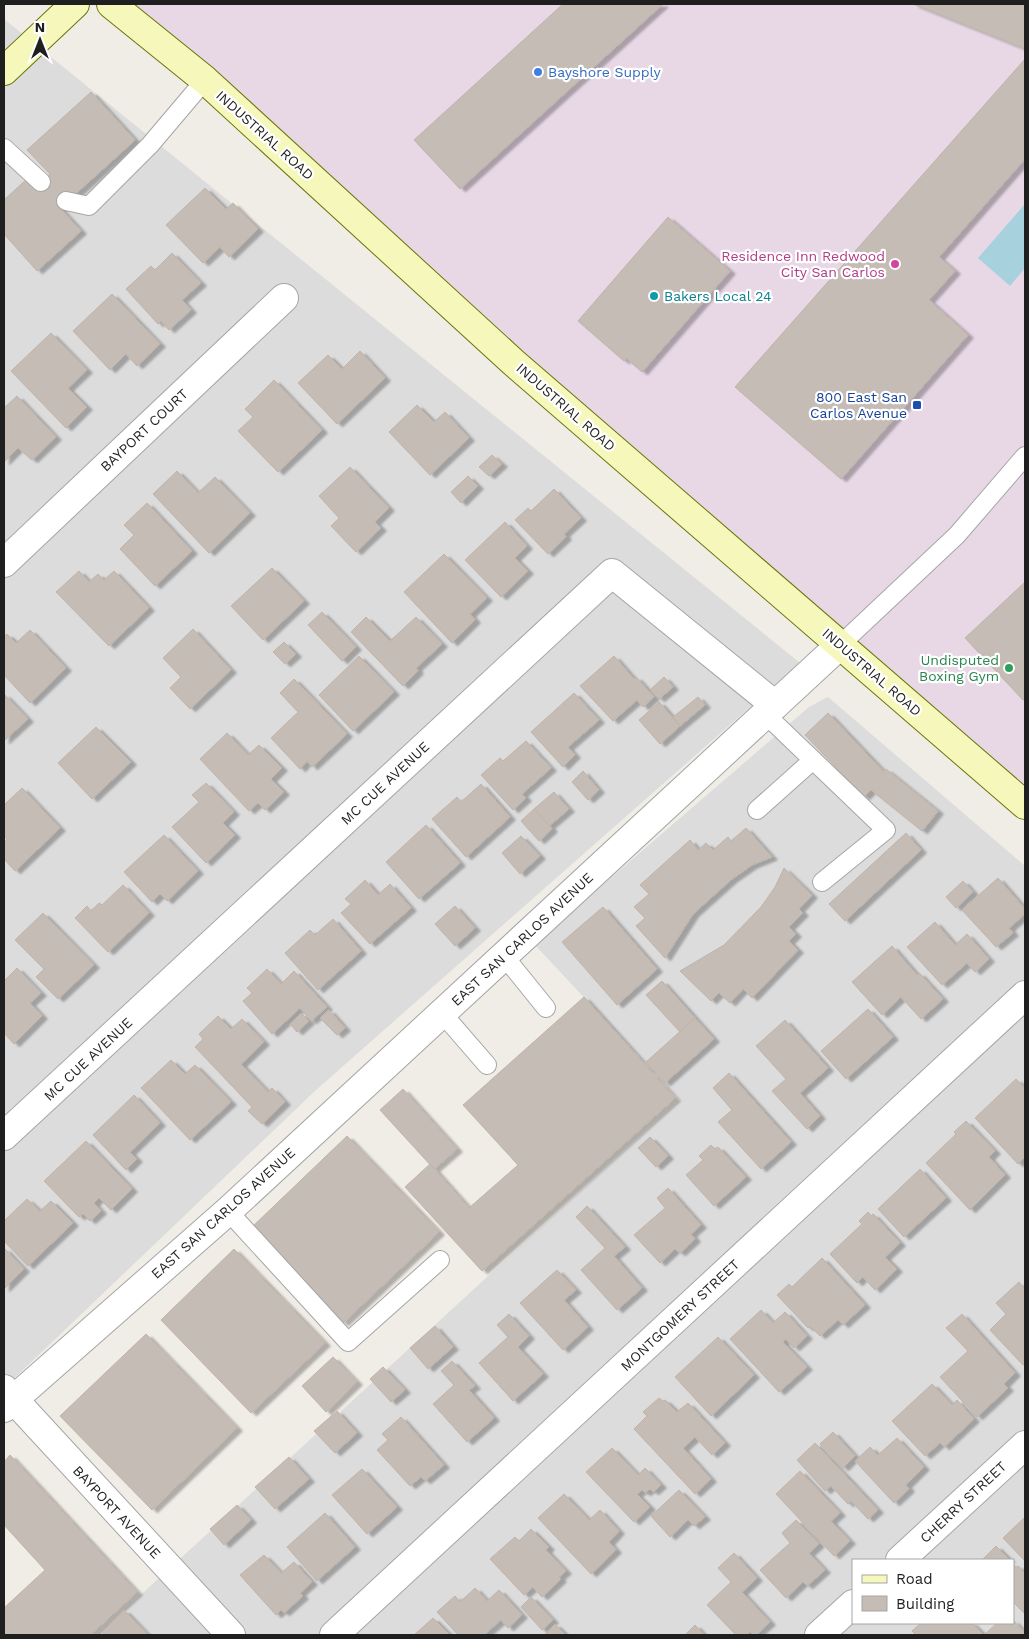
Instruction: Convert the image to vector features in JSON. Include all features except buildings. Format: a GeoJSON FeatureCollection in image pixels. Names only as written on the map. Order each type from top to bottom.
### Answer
{"type":"FeatureCollection","features":[{"type":"Feature","properties":{"kind":"main road"},"geometry":{"type":"LineString","coordinates":[[4,71],[75,4]]}},
{"type":"Feature","properties":{"kind":"main road","name":"INDUSTRIAL ROAD"},"geometry":{"type":"LineString","coordinates":[[111,4],[205,80],[513,362],[1025,806]]}},
{"type":"Feature","properties":{"kind":"street","name":"BAYPORT COURT"},"geometry":{"type":"LineString","coordinates":[[4,563],[284,298]]}},
{"type":"Feature","properties":{"kind":"street","name":"MC CUE AVENUE"},"geometry":{"type":"LineString","coordinates":[[4,1136],[612,573],[770,710]]}},
{"type":"Feature","properties":{"kind":"street","name":"EAST SAN CARLOS AVENUE"},"geometry":{"type":"LineString","coordinates":[[7,1399],[228,1211],[840,645]]}},
{"type":"Feature","properties":{"kind":"street","name":"MONTGOMERY STREET"},"geometry":{"type":"LineString","coordinates":[[334,1635],[1025,995]]}},
{"type":"Feature","properties":{"kind":"street","name":"BAYPORT AVENUE"},"geometry":{"type":"LineString","coordinates":[[7,1399],[231,1635]]}},
{"type":"Feature","properties":{"kind":"street","name":"CHERRY STREET"},"geometry":{"type":"LineString","coordinates":[[901,1559],[1025,1445]]}},
{"type":"Feature","properties":{"kind":"street"},"geometry":{"type":"LineString","coordinates":[[819,1635],[852,1605]]}},
{"type":"Feature","properties":{"kind":"lane"},"geometry":{"type":"LineString","coordinates":[[66,201],[90,206],[150,145],[205,80]]}},
{"type":"Feature","properties":{"kind":"lane"},"geometry":{"type":"LineString","coordinates":[[4,148],[41,182]]}},
{"type":"Feature","properties":{"kind":"lane","name":"EAST SAN CARLOS AVENUE"},"geometry":{"type":"LineString","coordinates":[[840,645],[957,535],[1025,456]]}},
{"type":"Feature","properties":{"kind":"lane"},"geometry":{"type":"LineString","coordinates":[[770,710],[813,760],[886,830],[822,882]]}},
{"type":"Feature","properties":{"kind":"lane"},"geometry":{"type":"LineString","coordinates":[[757,810],[813,760]]}},
{"type":"Feature","properties":{"kind":"lane"},"geometry":{"type":"LineString","coordinates":[[504,956],[546,1008]]}},
{"type":"Feature","properties":{"kind":"lane"},"geometry":{"type":"LineString","coordinates":[[442,1013],[487,1065]]}},
{"type":"Feature","properties":{"kind":"lane"},"geometry":{"type":"LineString","coordinates":[[228,1211],[348,1342],[440,1260]]}},
{"type":"Feature","properties":{"kind":"shaded area"},"geometry":{"type":"Polygon","coordinates":[[[111,4],[1025,4],[1025,805],[111,4]]]}},
{"type":"Feature","properties":{"kind":"shaded area"},"geometry":{"type":"Polygon","coordinates":[[[4,19],[800,663],[316,1090],[4,1388],[4,19]]]}},
{"type":"Feature","properties":{"kind":"shaded area"},"geometry":{"type":"Polygon","coordinates":[[[828,697],[1025,866],[1025,1635],[97,1635],[680,1100],[534,944],[809,707],[828,697]]]}},
{"type":"Feature","properties":{"kind":"water"},"geometry":{"type":"Polygon","coordinates":[[[1025,204],[1025,268],[1010,286],[978,258],[1025,204]]]}},
{"type":"Feature","properties":{"kind":"place","name":"Bayshore Supply"},"geometry":{"type":"Point","coordinates":[538,72]}},
{"type":"Feature","properties":{"kind":"place","name":"Residence Inn Redwood City San Carlos"},"geometry":{"type":"Point","coordinates":[895,264]}},
{"type":"Feature","properties":{"kind":"place","name":"Bakers Local 24"},"geometry":{"type":"Point","coordinates":[654,296]}},
{"type":"Feature","properties":{"kind":"place","name":"800 East San Carlos Avenue"},"geometry":{"type":"Point","coordinates":[917,405]}},
{"type":"Feature","properties":{"kind":"place","name":"Undisputed Boxing Gym"},"geometry":{"type":"Point","coordinates":[1009,668]}}]}
